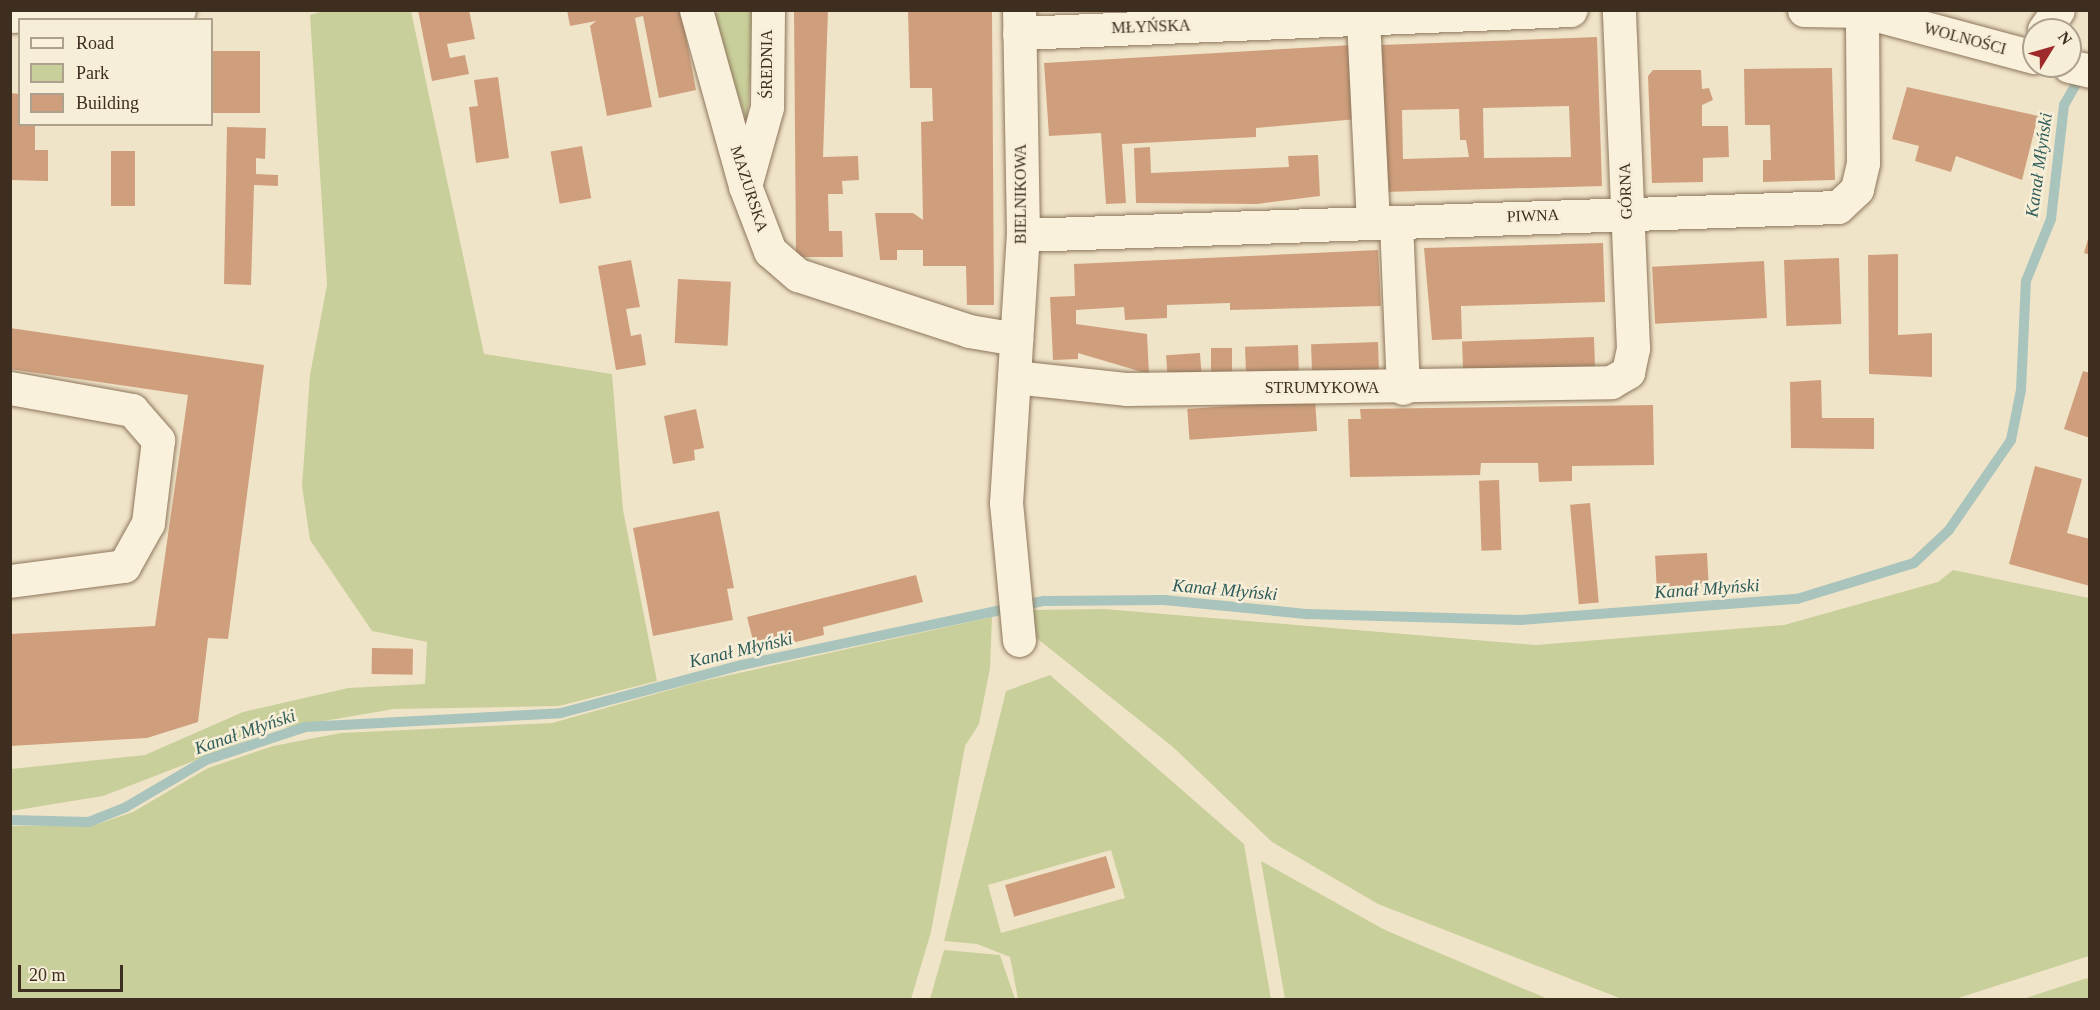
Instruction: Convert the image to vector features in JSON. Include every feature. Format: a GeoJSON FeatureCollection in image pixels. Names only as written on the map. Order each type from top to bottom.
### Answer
{"type":"FeatureCollection","features":[{"type":"Feature","properties":{"kind":"street"},"geometry":{"type":"LineString","coordinates":[[10,16],[179,10]]}},
{"type":"Feature","properties":{"kind":"street","name":"MAZURSKA"},"geometry":{"type":"LineString","coordinates":[[696,10],[745,186],[771,251],[798,275],[969,331],[1016,339]]}},
{"type":"Feature","properties":{"kind":"street","name":"ŚREDNIA"},"geometry":{"type":"LineString","coordinates":[[745,186],[767,107],[768,10]]}},
{"type":"Feature","properties":{"kind":"street","name":"MŁYŃSKA"},"geometry":{"type":"LineString","coordinates":[[1019,22],[1364,19],[1571,10]]}},
{"type":"Feature","properties":{"kind":"street","name":"GÓRNA"},"geometry":{"type":"LineString","coordinates":[[1619,10],[1632,348],[1628,372]]}},
{"type":"Feature","properties":{"kind":"street"},"geometry":{"type":"LineString","coordinates":[[1804,10],[1862,11]]}},
{"type":"Feature","properties":{"kind":"street","name":"PIWNA"},"geometry":{"type":"LineString","coordinates":[[1023,236],[1838,207],[1857,189],[1863,163],[1862,11]]}},
{"type":"Feature","properties":{"kind":"street","name":"WOLNOŚCI"},"geometry":{"type":"LineString","coordinates":[[1862,11],[2022,44]]}},
{"type":"Feature","properties":{"kind":"street"},"geometry":{"type":"LineString","coordinates":[[1364,19],[1403,388]]}},
{"type":"Feature","properties":{"kind":"street","name":"BIELNIKOWA"},"geometry":{"type":"LineString","coordinates":[[1019,22],[1023,236],[1006,503],[1010,576],[1019,640]]}},
{"type":"Feature","properties":{"kind":"street","name":"STRUMYKOWA"},"geometry":{"type":"LineString","coordinates":[[1014,377],[1127,389],[1403,388],[1611,382],[1628,372]]}},
{"type":"Feature","properties":{"kind":"street"},"geometry":{"type":"LineString","coordinates":[[10,388],[132,410],[158,440],[148,523],[124,566],[10,581]]}},
{"type":"Feature","properties":{"kind":"green space"},"geometry":{"type":"Polygon","coordinates":[[[327,10],[411,11],[484,354],[612,374],[623,510],[657,681],[559,706],[394,709],[277,729],[103,796],[11,811],[11,769],[145,755],[243,712],[348,688],[425,684],[427,642],[372,631],[310,540],[302,486],[310,375],[327,285],[310,15],[327,10]]]}},
{"type":"Feature","properties":{"kind":"green space"},"geometry":{"type":"Polygon","coordinates":[[[726,11],[755,11],[747,123],[712,14],[726,11]]]}},
{"type":"Feature","properties":{"kind":"green space"},"geometry":{"type":"Polygon","coordinates":[[[1953,570],[2089,598],[2089,956],[1955,999],[1622,999],[1378,904],[1272,842],[1173,747],[1034,636],[1029,610],[1104,609],[1536,645],[1784,625],[1938,582],[1953,570]]]}},
{"type":"Feature","properties":{"kind":"green space"},"geometry":{"type":"Polygon","coordinates":[[[992,617],[990,668],[979,724],[965,746],[931,932],[911,999],[11,999],[11,826],[95,825],[133,812],[208,768],[273,746],[341,733],[552,723],[698,682],[992,617]]]}},
{"type":"Feature","properties":{"kind":"green space"},"geometry":{"type":"Polygon","coordinates":[[[1050,675],[1244,844],[1271,999],[1018,999],[1010,957],[977,944],[944,941],[1006,691],[1050,675]],[[1111,850],[988,885],[1001,933],[1125,898],[1111,850]]]}},
{"type":"Feature","properties":{"kind":"green space"},"geometry":{"type":"Polygon","coordinates":[[[1261,861],[1385,930],[1548,999],[1285,999],[1261,861]]]}},
{"type":"Feature","properties":{"kind":"green space"},"geometry":{"type":"Polygon","coordinates":[[[944,950],[1000,955],[1015,999],[930,999],[944,950]]]}},
{"type":"Feature","properties":{"kind":"green space"},"geometry":{"type":"Polygon","coordinates":[[[2089,978],[2089,999],[2023,999],[2084,979],[2089,978]]]}},
{"type":"Feature","properties":{"kind":"building"},"geometry":{"type":"Polygon","coordinates":[[[418,10],[469,10],[475,39],[447,44],[450,58],[465,55],[469,74],[432,81],[418,10]]]}},
{"type":"Feature","properties":{"kind":"building"},"geometry":{"type":"Polygon","coordinates":[[[567,10],[681,10],[696,90],[659,98],[643,16],[635,18],[652,107],[607,116],[590,26],[596,21],[570,26],[567,10]]]}},
{"type":"Feature","properties":{"kind":"building"},"geometry":{"type":"Polygon","coordinates":[[[794,10],[828,10],[823,157],[858,156],[859,180],[842,181],[843,194],[828,194],[829,231],[842,231],[843,257],[796,257],[794,10]]]}},
{"type":"Feature","properties":{"kind":"building"},"geometry":{"type":"Polygon","coordinates":[[[908,10],[992,10],[994,305],[967,305],[966,266],[923,266],[923,250],[897,250],[897,260],[880,260],[875,213],[913,213],[923,220],[921,122],[933,121],[932,88],[910,88],[908,10]]]}},
{"type":"Feature","properties":{"kind":"building"},"geometry":{"type":"Polygon","coordinates":[[[1597,37],[1602,186],[1384,192],[1381,45],[1597,37]],[[1569,106],[1483,108],[1484,158],[1571,157],[1569,106]],[[1459,109],[1402,110],[1403,159],[1469,157],[1466,140],[1460,140],[1459,109]]]}},
{"type":"Feature","properties":{"kind":"building"},"geometry":{"type":"Polygon","coordinates":[[[1353,45],[1358,119],[1256,128],[1256,137],[1122,144],[1126,203],[1106,204],[1101,133],[1049,136],[1044,63],[1353,45]]]}},
{"type":"Feature","properties":{"kind":"building"},"geometry":{"type":"Polygon","coordinates":[[[213,51],[260,51],[260,113],[213,113],[213,51]]]}},
{"type":"Feature","properties":{"kind":"building"},"geometry":{"type":"Polygon","coordinates":[[[1832,68],[1835,180],[1763,182],[1763,160],[1771,160],[1770,125],[1745,125],[1744,69],[1832,68]]]}},
{"type":"Feature","properties":{"kind":"building"},"geometry":{"type":"Polygon","coordinates":[[[1653,70],[1701,70],[1702,89],[1709,88],[1713,100],[1702,105],[1702,126],[1728,126],[1729,157],[1703,158],[1703,182],[1652,183],[1648,76],[1653,70]]]}},
{"type":"Feature","properties":{"kind":"building"},"geometry":{"type":"Polygon","coordinates":[[[498,77],[509,158],[476,163],[469,107],[478,106],[474,80],[498,77]]]}},
{"type":"Feature","properties":{"kind":"building"},"geometry":{"type":"Polygon","coordinates":[[[1907,87],[2038,116],[2022,180],[1956,156],[1951,172],[1915,161],[1919,146],[1892,139],[1907,87]]]}},
{"type":"Feature","properties":{"kind":"building"},"geometry":{"type":"Polygon","coordinates":[[[10,93],[18,94],[18,126],[35,126],[35,150],[48,150],[48,181],[10,180],[10,93]]]}},
{"type":"Feature","properties":{"kind":"building"},"geometry":{"type":"Polygon","coordinates":[[[227,127],[266,128],[265,159],[256,158],[256,174],[278,175],[278,186],[254,185],[251,285],[224,284],[227,127]]]}},
{"type":"Feature","properties":{"kind":"building"},"geometry":{"type":"Polygon","coordinates":[[[582,146],[591,198],[560,204],[550,152],[582,146]]]}},
{"type":"Feature","properties":{"kind":"building"},"geometry":{"type":"Polygon","coordinates":[[[1150,147],[1151,173],[1289,167],[1288,156],[1318,155],[1320,196],[1257,204],[1136,203],[1134,148],[1150,147]]]}},
{"type":"Feature","properties":{"kind":"building"},"geometry":{"type":"Polygon","coordinates":[[[111,151],[135,151],[135,206],[111,206],[111,151]]]}},
{"type":"Feature","properties":{"kind":"building"},"geometry":{"type":"Polygon","coordinates":[[[2090,232],[2090,255],[2084,253],[2090,232]]]}},
{"type":"Feature","properties":{"kind":"building"},"geometry":{"type":"Polygon","coordinates":[[[1603,243],[1605,302],[1461,306],[1462,339],[1432,340],[1424,248],[1603,243]]]}},
{"type":"Feature","properties":{"kind":"building"},"geometry":{"type":"Polygon","coordinates":[[[1378,250],[1381,306],[1230,310],[1230,303],[1167,305],[1167,318],[1125,320],[1124,307],[1076,310],[1076,324],[1147,334],[1149,374],[1078,353],[1078,359],[1053,360],[1050,297],[1075,296],[1074,264],[1378,250]]]}},
{"type":"Feature","properties":{"kind":"building"},"geometry":{"type":"Polygon","coordinates":[[[1898,254],[1898,335],[1932,333],[1932,377],[1869,374],[1868,255],[1898,254]]]}},
{"type":"Feature","properties":{"kind":"building"},"geometry":{"type":"Polygon","coordinates":[[[1839,258],[1841,324],[1786,326],[1784,260],[1839,258]]]}},
{"type":"Feature","properties":{"kind":"building"},"geometry":{"type":"Polygon","coordinates":[[[631,260],[640,307],[626,309],[631,336],[641,334],[646,365],[616,370],[598,266],[631,260]]]}},
{"type":"Feature","properties":{"kind":"building"},"geometry":{"type":"Polygon","coordinates":[[[1764,261],[1767,318],[1655,324],[1652,267],[1764,261]]]}},
{"type":"Feature","properties":{"kind":"building"},"geometry":{"type":"Polygon","coordinates":[[[678,279],[731,282],[728,346],[675,343],[678,279]]]}},
{"type":"Feature","properties":{"kind":"building"},"geometry":{"type":"Polygon","coordinates":[[[10,328],[264,365],[228,639],[208,638],[198,722],[147,738],[10,746],[10,634],[155,626],[188,395],[10,369],[10,328]]]}},
{"type":"Feature","properties":{"kind":"building"},"geometry":{"type":"Polygon","coordinates":[[[1594,337],[1595,370],[1463,375],[1462,342],[1594,337]]]}},
{"type":"Feature","properties":{"kind":"building"},"geometry":{"type":"Polygon","coordinates":[[[1378,342],[1379,373],[1312,375],[1311,344],[1378,342]]]}},
{"type":"Feature","properties":{"kind":"building"},"geometry":{"type":"Polygon","coordinates":[[[1298,345],[1299,376],[1246,378],[1245,347],[1298,345]]]}},
{"type":"Feature","properties":{"kind":"building"},"geometry":{"type":"Polygon","coordinates":[[[1211,348],[1232,348],[1232,376],[1211,376],[1211,348]]]}},
{"type":"Feature","properties":{"kind":"building"},"geometry":{"type":"Polygon","coordinates":[[[1200,353],[1202,381],[1168,383],[1166,355],[1200,353]]]}},
{"type":"Feature","properties":{"kind":"building"},"geometry":{"type":"Polygon","coordinates":[[[2083,371],[2090,373],[2090,438],[2064,429],[2083,371]]]}},
{"type":"Feature","properties":{"kind":"building"},"geometry":{"type":"Polygon","coordinates":[[[1821,380],[1822,418],[1874,418],[1874,449],[1791,448],[1790,382],[1821,380]]]}},
{"type":"Feature","properties":{"kind":"building"},"geometry":{"type":"Polygon","coordinates":[[[1315,400],[1317,431],[1189,440],[1187,409],[1315,400]]]}},
{"type":"Feature","properties":{"kind":"building"},"geometry":{"type":"Polygon","coordinates":[[[1653,405],[1654,465],[1572,466],[1572,481],[1539,482],[1538,463],[1481,463],[1480,475],[1350,477],[1348,419],[1361,419],[1360,409],[1653,405]]]}},
{"type":"Feature","properties":{"kind":"building"},"geometry":{"type":"Polygon","coordinates":[[[696,409],[704,448],[694,450],[695,460],[673,464],[664,416],[696,409]]]}},
{"type":"Feature","properties":{"kind":"building"},"geometry":{"type":"Polygon","coordinates":[[[2035,466],[2082,479],[2067,533],[2090,539],[2090,586],[2009,564],[2035,466]]]}},
{"type":"Feature","properties":{"kind":"building"},"geometry":{"type":"Polygon","coordinates":[[[1499,480],[1501,550],[1481,551],[1479,481],[1499,480]]]}},
{"type":"Feature","properties":{"kind":"building"},"geometry":{"type":"Polygon","coordinates":[[[1590,503],[1599,603],[1579,604],[1570,505],[1590,503]]]}},
{"type":"Feature","properties":{"kind":"building"},"geometry":{"type":"Polygon","coordinates":[[[719,511],[734,588],[727,589],[733,620],[653,636],[633,528],[719,511]]]}},
{"type":"Feature","properties":{"kind":"building"},"geometry":{"type":"Polygon","coordinates":[[[1707,553],[1709,586],[1657,589],[1655,556],[1707,553]]]}},
{"type":"Feature","properties":{"kind":"building"},"geometry":{"type":"Polygon","coordinates":[[[916,575],[923,602],[823,627],[824,635],[756,652],[747,617],[916,575]]]}},
{"type":"Feature","properties":{"kind":"building"},"geometry":{"type":"Polygon","coordinates":[[[372,648],[413,649],[413,675],[372,674],[372,648]]]}},
{"type":"Feature","properties":{"kind":"building"},"geometry":{"type":"Polygon","coordinates":[[[1106,856],[1115,888],[1014,917],[1005,885],[1106,856]]]}},
{"type":"Feature","properties":{"kind":"waterway","name":"Kanał Młyński"},"geometry":{"type":"LineString","coordinates":[[10,820],[89,822],[126,807],[206,760],[305,727],[561,713],[742,665],[1044,601],[1164,600],[1308,614],[1521,620],[1797,599],[1914,563],[1949,530],[2011,440],[2021,390],[2026,281],[2051,219],[2064,105],[2080,78]]}}]}
